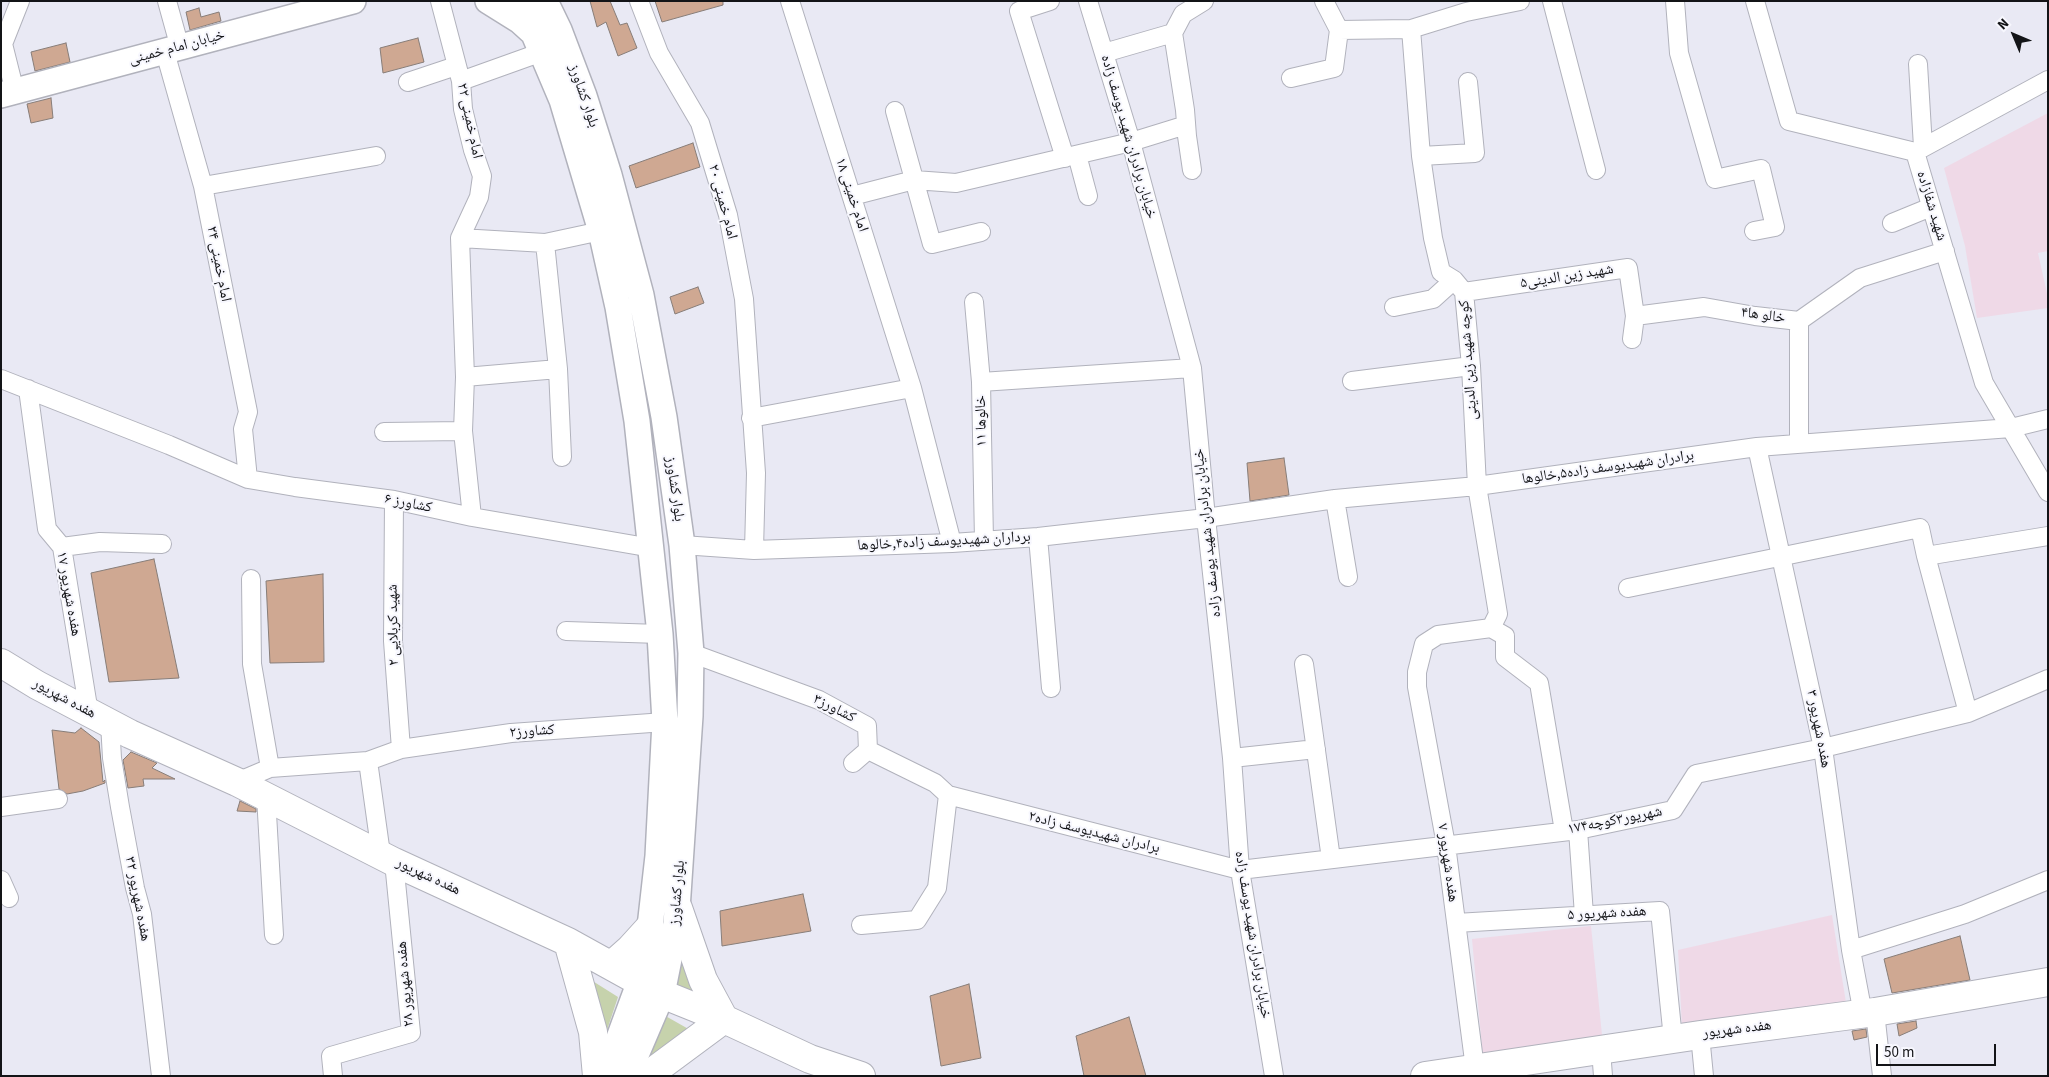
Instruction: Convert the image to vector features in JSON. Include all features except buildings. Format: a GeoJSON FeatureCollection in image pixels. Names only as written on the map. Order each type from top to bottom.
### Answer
{"type":"FeatureCollection","features":[{"type":"Feature","properties":{"kind":"main road"},"geometry":{"type":"LineString","coordinates":[[488,1],[520,21],[546,24]]}},
{"type":"Feature","properties":{"kind":"main road","name":"بلوار کشاورز"},"geometry":{"type":"LineString","coordinates":[[520,1],[546,24],[584,96],[609,175],[641,295],[664,417],[682,545],[690,653],[690,716],[664,920],[651,987]]}},
{"type":"Feature","properties":{"kind":"main road","name":"خیابان امام خمینی"},"geometry":{"type":"LineString","coordinates":[[8,93],[173,50],[338,3]]}},
{"type":"Feature","properties":{"kind":"main road","name":"بلوار کشاورز"},"geometry":{"type":"LineString","coordinates":[[546,24],[562,100],[601,231],[618,307],[637,421],[652,548],[660,634],[665,722],[658,856],[664,920]]}},
{"type":"Feature","properties":{"kind":"main road","name":"هفده شهریور"},"geometry":{"type":"LineString","coordinates":[[1,663],[37,685],[99,718],[266,796],[388,858],[568,942],[651,987],[724,1019],[812,1067],[861,1076]]}},
{"type":"Feature","properties":{"kind":"main road"},"geometry":{"type":"LineString","coordinates":[[612,965],[664,920],[703,980],[724,1019],[647,1076]]}},
{"type":"Feature","properties":{"kind":"main road"},"geometry":{"type":"LineString","coordinates":[[568,942],[593,1032],[597,1076]]}},
{"type":"Feature","properties":{"kind":"main road","name":"هفده شهریور"},"geometry":{"type":"LineString","coordinates":[[1425,1076],[1602,1063],[1673,1039],[1869,1013],[2048,982]]}},
{"type":"Feature","properties":{"kind":"main road"},"geometry":{"type":"LineString","coordinates":[[605,1076],[651,987]]}},
{"type":"Feature","properties":{"kind":"main road"},"geometry":{"type":"LineString","coordinates":[[627,1076],[651,987]]}},
{"type":"Feature","properties":{"kind":"street"},"geometry":{"type":"LineString","coordinates":[[8,93],[3,44],[20,1]]}},
{"type":"Feature","properties":{"kind":"street","name":"امام خمینی ۲۴"},"geometry":{"type":"LineString","coordinates":[[167,1],[173,50],[203,186],[248,412],[243,429],[248,479]]}},
{"type":"Feature","properties":{"kind":"street","name":"امام خمینی ۲۲"},"geometry":{"type":"LineString","coordinates":[[440,1],[458,73],[463,109],[473,150],[482,176],[479,197],[460,238]]}},
{"type":"Feature","properties":{"kind":"street","name":"امام خمینی ۲۰"},"geometry":{"type":"LineString","coordinates":[[639,1],[659,53],[700,123],[728,215],[744,299],[756,474],[754,550]]}},
{"type":"Feature","properties":{"kind":"street","name":"امام خمینی ۱۸"},"geometry":{"type":"LineString","coordinates":[[790,1],[912,388],[952,543]]}},
{"type":"Feature","properties":{"kind":"street"},"geometry":{"type":"LineString","coordinates":[[1050,1],[1019,11],[1071,156],[1088,196]]}},
{"type":"Feature","properties":{"kind":"street","name":"خیابان برادران شهید یوسف زاده"},"geometry":{"type":"LineString","coordinates":[[1088,1],[1132,142],[1192,368],[1232,758],[1240,870],[1274,1076]]}},
{"type":"Feature","properties":{"kind":"street"},"geometry":{"type":"LineString","coordinates":[[1192,170],[1173,33],[1183,14],[1204,1]]}},
{"type":"Feature","properties":{"kind":"street"},"geometry":{"type":"LineString","coordinates":[[1291,78],[1334,68],[1339,30],[1324,1]]}},
{"type":"Feature","properties":{"kind":"street"},"geometry":{"type":"LineString","coordinates":[[1339,30],[1411,29],[1466,12],[1520,1]]}},
{"type":"Feature","properties":{"kind":"street"},"geometry":{"type":"LineString","coordinates":[[1552,1],[1596,170]]}},
{"type":"Feature","properties":{"kind":"street"},"geometry":{"type":"LineString","coordinates":[[1675,1],[1679,53],[1715,179],[1761,169],[1775,227],[1754,231]]}},
{"type":"Feature","properties":{"kind":"street","name":"شهید شفازاده"},"geometry":{"type":"LineString","coordinates":[[1755,1],[1789,122],[1919,149],[1931,206],[1984,383],[2048,492]]}},
{"type":"Feature","properties":{"kind":"street"},"geometry":{"type":"LineString","coordinates":[[408,82],[458,73],[546,24]]}},
{"type":"Feature","properties":{"kind":"street","name":"کوچه شهید زین الدینی"},"geometry":{"type":"LineString","coordinates":[[1411,29],[1421,156],[1433,238],[1441,272],[1459,286],[1471,366],[1476,486],[1498,614],[1491,628]]}},
{"type":"Feature","properties":{"kind":"street"},"geometry":{"type":"LineString","coordinates":[[1104,53],[1173,33]]}},
{"type":"Feature","properties":{"kind":"street"},"geometry":{"type":"LineString","coordinates":[[1918,64],[1919,149],[2048,80]]}},
{"type":"Feature","properties":{"kind":"street"},"geometry":{"type":"LineString","coordinates":[[1421,156],[1475,153],[1468,82]]}},
{"type":"Feature","properties":{"kind":"street"},"geometry":{"type":"LineString","coordinates":[[895,111],[932,244],[981,232]]}},
{"type":"Feature","properties":{"kind":"street"},"geometry":{"type":"LineString","coordinates":[[852,196],[914,180],[956,183],[1132,142],[1186,125]]}},
{"type":"Feature","properties":{"kind":"street"},"geometry":{"type":"LineString","coordinates":[[203,186],[376,156]]}},
{"type":"Feature","properties":{"kind":"street"},"geometry":{"type":"LineString","coordinates":[[1892,223],[1931,206]]}},
{"type":"Feature","properties":{"kind":"street"},"geometry":{"type":"LineString","coordinates":[[472,516],[464,432],[465,377],[460,238],[545,243],[601,231]]}},
{"type":"Feature","properties":{"kind":"street"},"geometry":{"type":"LineString","coordinates":[[545,243],[558,369],[562,457]]}},
{"type":"Feature","properties":{"kind":"street"},"geometry":{"type":"LineString","coordinates":[[1799,321],[1860,278],[1945,251]]}},
{"type":"Feature","properties":{"kind":"street","name":"شهید زین الدینی۵"},"geometry":{"type":"LineString","coordinates":[[1459,286],[1628,268],[1635,316],[1632,339]]}},
{"type":"Feature","properties":{"kind":"street"},"geometry":{"type":"LineString","coordinates":[[1394,307],[1434,299],[1459,286]]}},
{"type":"Feature","properties":{"kind":"street","name":"خالوها ۱۱"},"geometry":{"type":"LineString","coordinates":[[974,302],[981,382],[984,540]]}},
{"type":"Feature","properties":{"kind":"street","name":"خالو ها۴"},"geometry":{"type":"LineString","coordinates":[[1635,316],[1704,307],[1799,321],[1799,443]]}},
{"type":"Feature","properties":{"kind":"street"},"geometry":{"type":"LineString","coordinates":[[1352,382],[1471,366]]}},
{"type":"Feature","properties":{"kind":"street"},"geometry":{"type":"LineString","coordinates":[[981,382],[1192,368]]}},
{"type":"Feature","properties":{"kind":"street"},"geometry":{"type":"LineString","coordinates":[[465,377],[558,369]]}},
{"type":"Feature","properties":{"kind":"street","name":"کشاورز ۶"},"geometry":{"type":"LineString","coordinates":[[1,380],[169,445],[248,479],[394,500],[652,548]]}},
{"type":"Feature","properties":{"kind":"street"},"geometry":{"type":"LineString","coordinates":[[751,418],[912,388]]}},
{"type":"Feature","properties":{"kind":"street","name":"هفده شهریور ۱۷"},"geometry":{"type":"LineString","coordinates":[[28,389],[47,529],[62,547],[99,718]]}},
{"type":"Feature","properties":{"kind":"street","name":"برادران شهیدیوسف زاده۵,خالوها"},"geometry":{"type":"LineString","coordinates":[[1206,518],[1335,499],[1476,486],[1757,446],[2011,428],[2048,419]]}},
{"type":"Feature","properties":{"kind":"street"},"geometry":{"type":"LineString","coordinates":[[384,432],[464,432]]}},
{"type":"Feature","properties":{"kind":"street","name":"هفده شهریور ۳"},"geometry":{"type":"LineString","coordinates":[[1757,446],[1823,748],[1851,950],[1869,1013],[1882,1076]]}},
{"type":"Feature","properties":{"kind":"street"},"geometry":{"type":"LineString","coordinates":[[1335,499],[1348,577]]}},
{"type":"Feature","properties":{"kind":"street","name":"شهید کربلایی ۲"},"geometry":{"type":"LineString","coordinates":[[394,500],[393,642],[400,749]]}},
{"type":"Feature","properties":{"kind":"street","name":"برداران شهیدیوسف زاده۴,خالوها"},"geometry":{"type":"LineString","coordinates":[[682,545],[754,550],[952,543],[1038,537],[1206,518]]}},
{"type":"Feature","properties":{"kind":"street"},"geometry":{"type":"LineString","coordinates":[[1628,588],[1782,558],[1920,528],[1968,713]]}},
{"type":"Feature","properties":{"kind":"street"},"geometry":{"type":"LineString","coordinates":[[1926,556],[2048,536]]}},
{"type":"Feature","properties":{"kind":"street"},"geometry":{"type":"LineString","coordinates":[[1038,537],[1051,688]]}},
{"type":"Feature","properties":{"kind":"street"},"geometry":{"type":"LineString","coordinates":[[62,547],[100,542],[162,544]]}},
{"type":"Feature","properties":{"kind":"street"},"geometry":{"type":"LineString","coordinates":[[251,579],[252,664],[270,768]]}},
{"type":"Feature","properties":{"kind":"street"},"geometry":{"type":"LineString","coordinates":[[1491,628],[1505,636],[1505,657],[1539,683],[1571,830],[1584,916]]}},
{"type":"Feature","properties":{"kind":"street","name":"هفده شهریور ۷"},"geometry":{"type":"LineString","coordinates":[[1476,1072],[1446,845],[1417,687],[1417,672],[1424,644],[1438,635],[1491,628]]}},
{"type":"Feature","properties":{"kind":"street"},"geometry":{"type":"LineString","coordinates":[[566,631],[660,634]]}},
{"type":"Feature","properties":{"kind":"street","name":"کشاورز۳"},"geometry":{"type":"LineString","coordinates":[[690,653],[819,700],[859,721],[866,726],[868,750]]}},
{"type":"Feature","properties":{"kind":"street"},"geometry":{"type":"LineString","coordinates":[[1304,664],[1331,859]]}},
{"type":"Feature","properties":{"kind":"street","name":"۱۷شهریور۳کوچه۴"},"geometry":{"type":"LineString","coordinates":[[1240,870],[1571,830],[1673,810],[1696,774],[1823,748],[1968,713],[2048,679]]}},
{"type":"Feature","properties":{"kind":"street","name":"هفده شهریور ۳۲"},"geometry":{"type":"LineString","coordinates":[[99,718],[112,758],[135,888],[142,914],[161,1076]]}},
{"type":"Feature","properties":{"kind":"street","name":"کشاورز۲"},"geometry":{"type":"LineString","coordinates":[[237,782],[270,768],[368,762],[400,749],[511,733],[665,722]]}},
{"type":"Feature","properties":{"kind":"street"},"geometry":{"type":"LineString","coordinates":[[1232,758],[1316,749]]}},
{"type":"Feature","properties":{"kind":"street"},"geometry":{"type":"LineString","coordinates":[[852,762],[868,750],[935,783],[948,795],[937,888],[917,920],[861,925]]}},
{"type":"Feature","properties":{"kind":"street"},"geometry":{"type":"LineString","coordinates":[[368,762],[388,858]]}},
{"type":"Feature","properties":{"kind":"street","name":"برادران شهیدیوسف زاده۲"},"geometry":{"type":"LineString","coordinates":[[948,795],[1240,870]]}},
{"type":"Feature","properties":{"kind":"street"},"geometry":{"type":"LineString","coordinates":[[266,796],[274,935]]}},
{"type":"Feature","properties":{"kind":"street"},"geometry":{"type":"LineString","coordinates":[[1,807],[58,799]]}},
{"type":"Feature","properties":{"kind":"street","name":"هفده شهریور ۲۸"},"geometry":{"type":"LineString","coordinates":[[333,1076],[330,1056],[411,1033],[388,858]]}},
{"type":"Feature","properties":{"kind":"street"},"geometry":{"type":"LineString","coordinates":[[1,880],[9,898]]}},
{"type":"Feature","properties":{"kind":"street"},"geometry":{"type":"LineString","coordinates":[[1851,950],[1965,914],[2048,880]]}},
{"type":"Feature","properties":{"kind":"street","name":"هفده شهریور ۵"},"geometry":{"type":"LineString","coordinates":[[1456,923],[1660,911],[1673,1039]]}},
{"type":"Feature","properties":{"kind":"street"},"geometry":{"type":"LineString","coordinates":[[1700,1035],[1704,1076]]}},
{"type":"Feature","properties":{"kind":"shaded area"},"geometry":{"type":"Polygon","coordinates":[[[2048,113],[2048,251],[2038,253],[2048,298],[2048,308],[1977,318],[1965,246],[1944,168],[2048,113]]]}},
{"type":"Feature","properties":{"kind":"shaded area"},"geometry":{"type":"Polygon","coordinates":[[[1832,915],[1847,1009],[1682,1027],[1678,950],[1832,915]]]}},
{"type":"Feature","properties":{"kind":"shaded area"},"geometry":{"type":"Polygon","coordinates":[[[1591,926],[1603,1045],[1483,1058],[1472,939],[1591,926]]]}},
{"type":"Feature","properties":{"kind":"green space"},"geometry":{"type":"Polygon","coordinates":[[[681,951],[699,996],[676,986],[681,951]]]}},
{"type":"Feature","properties":{"kind":"green space"},"geometry":{"type":"Polygon","coordinates":[[[591,980],[618,997],[602,1045],[591,980]]]}},
{"type":"Feature","properties":{"kind":"green space"},"geometry":{"type":"Polygon","coordinates":[[[662,1014],[692,1031],[649,1061],[662,1014]]]}}]}
